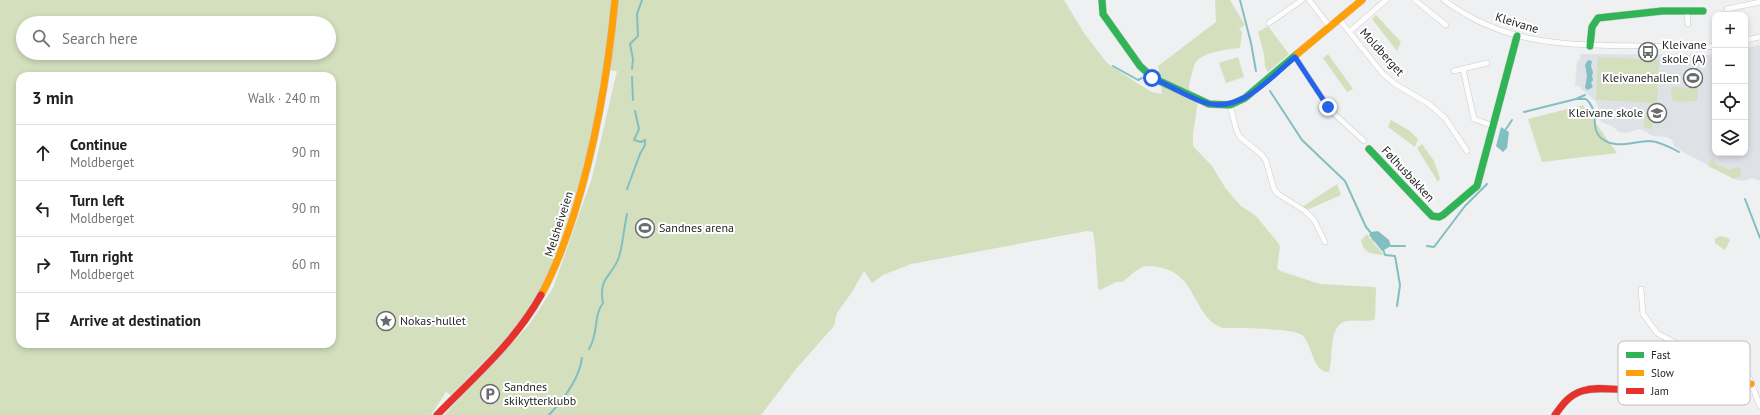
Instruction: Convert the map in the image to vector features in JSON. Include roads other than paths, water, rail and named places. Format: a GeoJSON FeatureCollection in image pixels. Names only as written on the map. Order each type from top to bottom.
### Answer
{"type":"FeatureCollection","features":[{"type":"Feature","properties":{"kind":"street","name":"Melsheiveien"},"geometry":{"type":"LineString","coordinates":[[437,415],[515,334],[535,307],[557,265],[595,142],[608,66],[615,0]]}},
{"type":"Feature","properties":{"kind":"street"},"geometry":{"type":"LineString","coordinates":[[1102,0],[1103,14],[1106,20],[1146,73],[1152,78],[1202,102],[1213,105],[1230,105],[1250,95],[1359,1]]}},
{"type":"Feature","properties":{"kind":"street"},"geometry":{"type":"LineString","coordinates":[[1268,23],[1302,0]]}},
{"type":"Feature","properties":{"kind":"street"},"geometry":{"type":"LineString","coordinates":[[1309,0],[1330,27]]}},
{"type":"Feature","properties":{"kind":"street","name":"Moldberget"},"geometry":{"type":"LineString","coordinates":[[1349,32],[1386,0]]}},
{"type":"Feature","properties":{"kind":"street"},"geometry":{"type":"LineString","coordinates":[[1415,0],[1446,24]]}},
{"type":"Feature","properties":{"kind":"street","name":"Kleivane"},"geometry":{"type":"LineString","coordinates":[[1444,0],[1472,18],[1518,36],[1557,44],[1590,46],[1712,46]]}},
{"type":"Feature","properties":{"kind":"street"},"geometry":{"type":"LineString","coordinates":[[1727,9],[1760,2]]}},
{"type":"Feature","properties":{"kind":"street"},"geometry":{"type":"LineString","coordinates":[[1590,46],[1591,27],[1598,18],[1662,11],[1703,11]]}},
{"type":"Feature","properties":{"kind":"street"},"geometry":{"type":"LineString","coordinates":[[1687,11],[1688,24]]}},
{"type":"Feature","properties":{"kind":"street","name":"Moldberget"},"geometry":{"type":"LineString","coordinates":[[1339,19],[1368,57],[1389,79],[1429,104],[1445,118],[1467,151]]}},
{"type":"Feature","properties":{"kind":"street","name":"Følhusbakken"},"geometry":{"type":"LineString","coordinates":[[1368,149],[1432,216],[1439,217],[1477,186],[1518,36]]}},
{"type":"Feature","properties":{"kind":"street"},"geometry":{"type":"LineString","coordinates":[[1748,39],[1760,37]]}},
{"type":"Feature","properties":{"kind":"street"},"geometry":{"type":"LineString","coordinates":[[1295,57],[1331,111],[1364,141]]}},
{"type":"Feature","properties":{"kind":"street"},"geometry":{"type":"LineString","coordinates":[[1454,71],[1487,63]]}},
{"type":"Feature","properties":{"kind":"street"},"geometry":{"type":"LineString","coordinates":[[1463,69],[1474,119],[1494,126]]}},
{"type":"Feature","properties":{"kind":"street"},"geometry":{"type":"LineString","coordinates":[[1230,105],[1237,132],[1240,137],[1262,155],[1266,161],[1274,189],[1278,194],[1304,211],[1314,220],[1326,242]]}},
{"type":"Feature","properties":{"kind":"street"},"geometry":{"type":"LineString","coordinates":[[1641,289],[1643,314],[1646,320],[1657,333],[1670,341]]}},
{"type":"Feature","properties":{"kind":"street"},"geometry":{"type":"LineString","coordinates":[[1750,381],[1760,406]]}},
{"type":"Feature","properties":{"kind":"street"},"geometry":{"type":"LineString","coordinates":[[1555,415],[1559,408],[1571,396],[1591,388],[1618,389]]}},
{"type":"Feature","properties":{"kind":"water"},"geometry":{"type":"Polygon","coordinates":[[[1588,60],[1592,61],[1591,66],[1593,80],[1591,83],[1593,87],[1588,90],[1585,88],[1587,76],[1585,65],[1588,60]]]}},
{"type":"Feature","properties":{"kind":"water"},"geometry":{"type":"Polygon","coordinates":[[[1501,127],[1509,132],[1507,148],[1503,152],[1496,146],[1501,127]]]}},
{"type":"Feature","properties":{"kind":"water"},"geometry":{"type":"Polygon","coordinates":[[[1378,231],[1389,240],[1391,246],[1382,251],[1369,235],[1371,232],[1378,231]]]}},
{"type":"Feature","properties":{"kind":"waterway"},"geometry":{"type":"LineString","coordinates":[[632,69],[633,59],[630,44],[638,36],[637,14],[642,0]]}},
{"type":"Feature","properties":{"kind":"waterway"},"geometry":{"type":"LineString","coordinates":[[1240,0],[1251,43],[1256,71]]}},
{"type":"Feature","properties":{"kind":"waterway"},"geometry":{"type":"LineString","coordinates":[[1113,66],[1138,80],[1142,78]]}},
{"type":"Feature","properties":{"kind":"waterway"},"geometry":{"type":"LineString","coordinates":[[632,77],[633,100]]}},
{"type":"Feature","properties":{"kind":"waterway"},"geometry":{"type":"LineString","coordinates":[[1270,91],[1302,140],[1345,181],[1366,227],[1371,233]]}},
{"type":"Feature","properties":{"kind":"waterway"},"geometry":{"type":"LineString","coordinates":[[1576,99],[1585,95]]}},
{"type":"Feature","properties":{"kind":"waterway"},"geometry":{"type":"LineString","coordinates":[[1524,112],[1576,99],[1586,99],[1593,109],[1598,134],[1606,142],[1612,144],[1624,144],[1650,141],[1679,152]]}},
{"type":"Feature","properties":{"kind":"waterway"},"geometry":{"type":"LineString","coordinates":[[627,189],[640,154],[645,145],[645,140],[641,142],[634,140],[639,129],[635,111]]}},
{"type":"Feature","properties":{"kind":"waterway"},"geometry":{"type":"LineString","coordinates":[[1506,129],[1512,120]]}},
{"type":"Feature","properties":{"kind":"waterway"},"geometry":{"type":"LineString","coordinates":[[1427,246],[1434,247],[1465,206],[1487,184]]}},
{"type":"Feature","properties":{"kind":"waterway"},"geometry":{"type":"LineString","coordinates":[[1745,199],[1760,238]]}},
{"type":"Feature","properties":{"kind":"waterway"},"geometry":{"type":"LineString","coordinates":[[589,349],[594,337],[598,313],[603,303],[602,288],[606,278],[613,269],[619,257],[627,214]]}},
{"type":"Feature","properties":{"kind":"waterway"},"geometry":{"type":"LineString","coordinates":[[1391,246],[1405,246]]}},
{"type":"Feature","properties":{"kind":"waterway"},"geometry":{"type":"LineString","coordinates":[[1383,249],[1385,255],[1395,256],[1400,285],[1397,306]]}},
{"type":"Feature","properties":{"kind":"waterway"},"geometry":{"type":"LineString","coordinates":[[549,415],[570,389],[578,374],[582,358]]}},
{"type":"Feature","properties":{"kind":"place","name":"Kleivane skole (A)"},"geometry":{"type":"Point","coordinates":[1648,52]}},
{"type":"Feature","properties":{"kind":"place","name":"Kleivanehallen"},"geometry":{"type":"Point","coordinates":[1693,78]}},
{"type":"Feature","properties":{"kind":"place","name":"Kleivane skole"},"geometry":{"type":"Point","coordinates":[1657,113]}},
{"type":"Feature","properties":{"kind":"place","name":"Sandnes arena"},"geometry":{"type":"Point","coordinates":[645,228]}},
{"type":"Feature","properties":{"kind":"place","name":"Nokas-hullet"},"geometry":{"type":"Point","coordinates":[386,321]}},
{"type":"Feature","properties":{"kind":"place","name":"Sandnes skikytterklubb"},"geometry":{"type":"Point","coordinates":[490,394]}}]}
